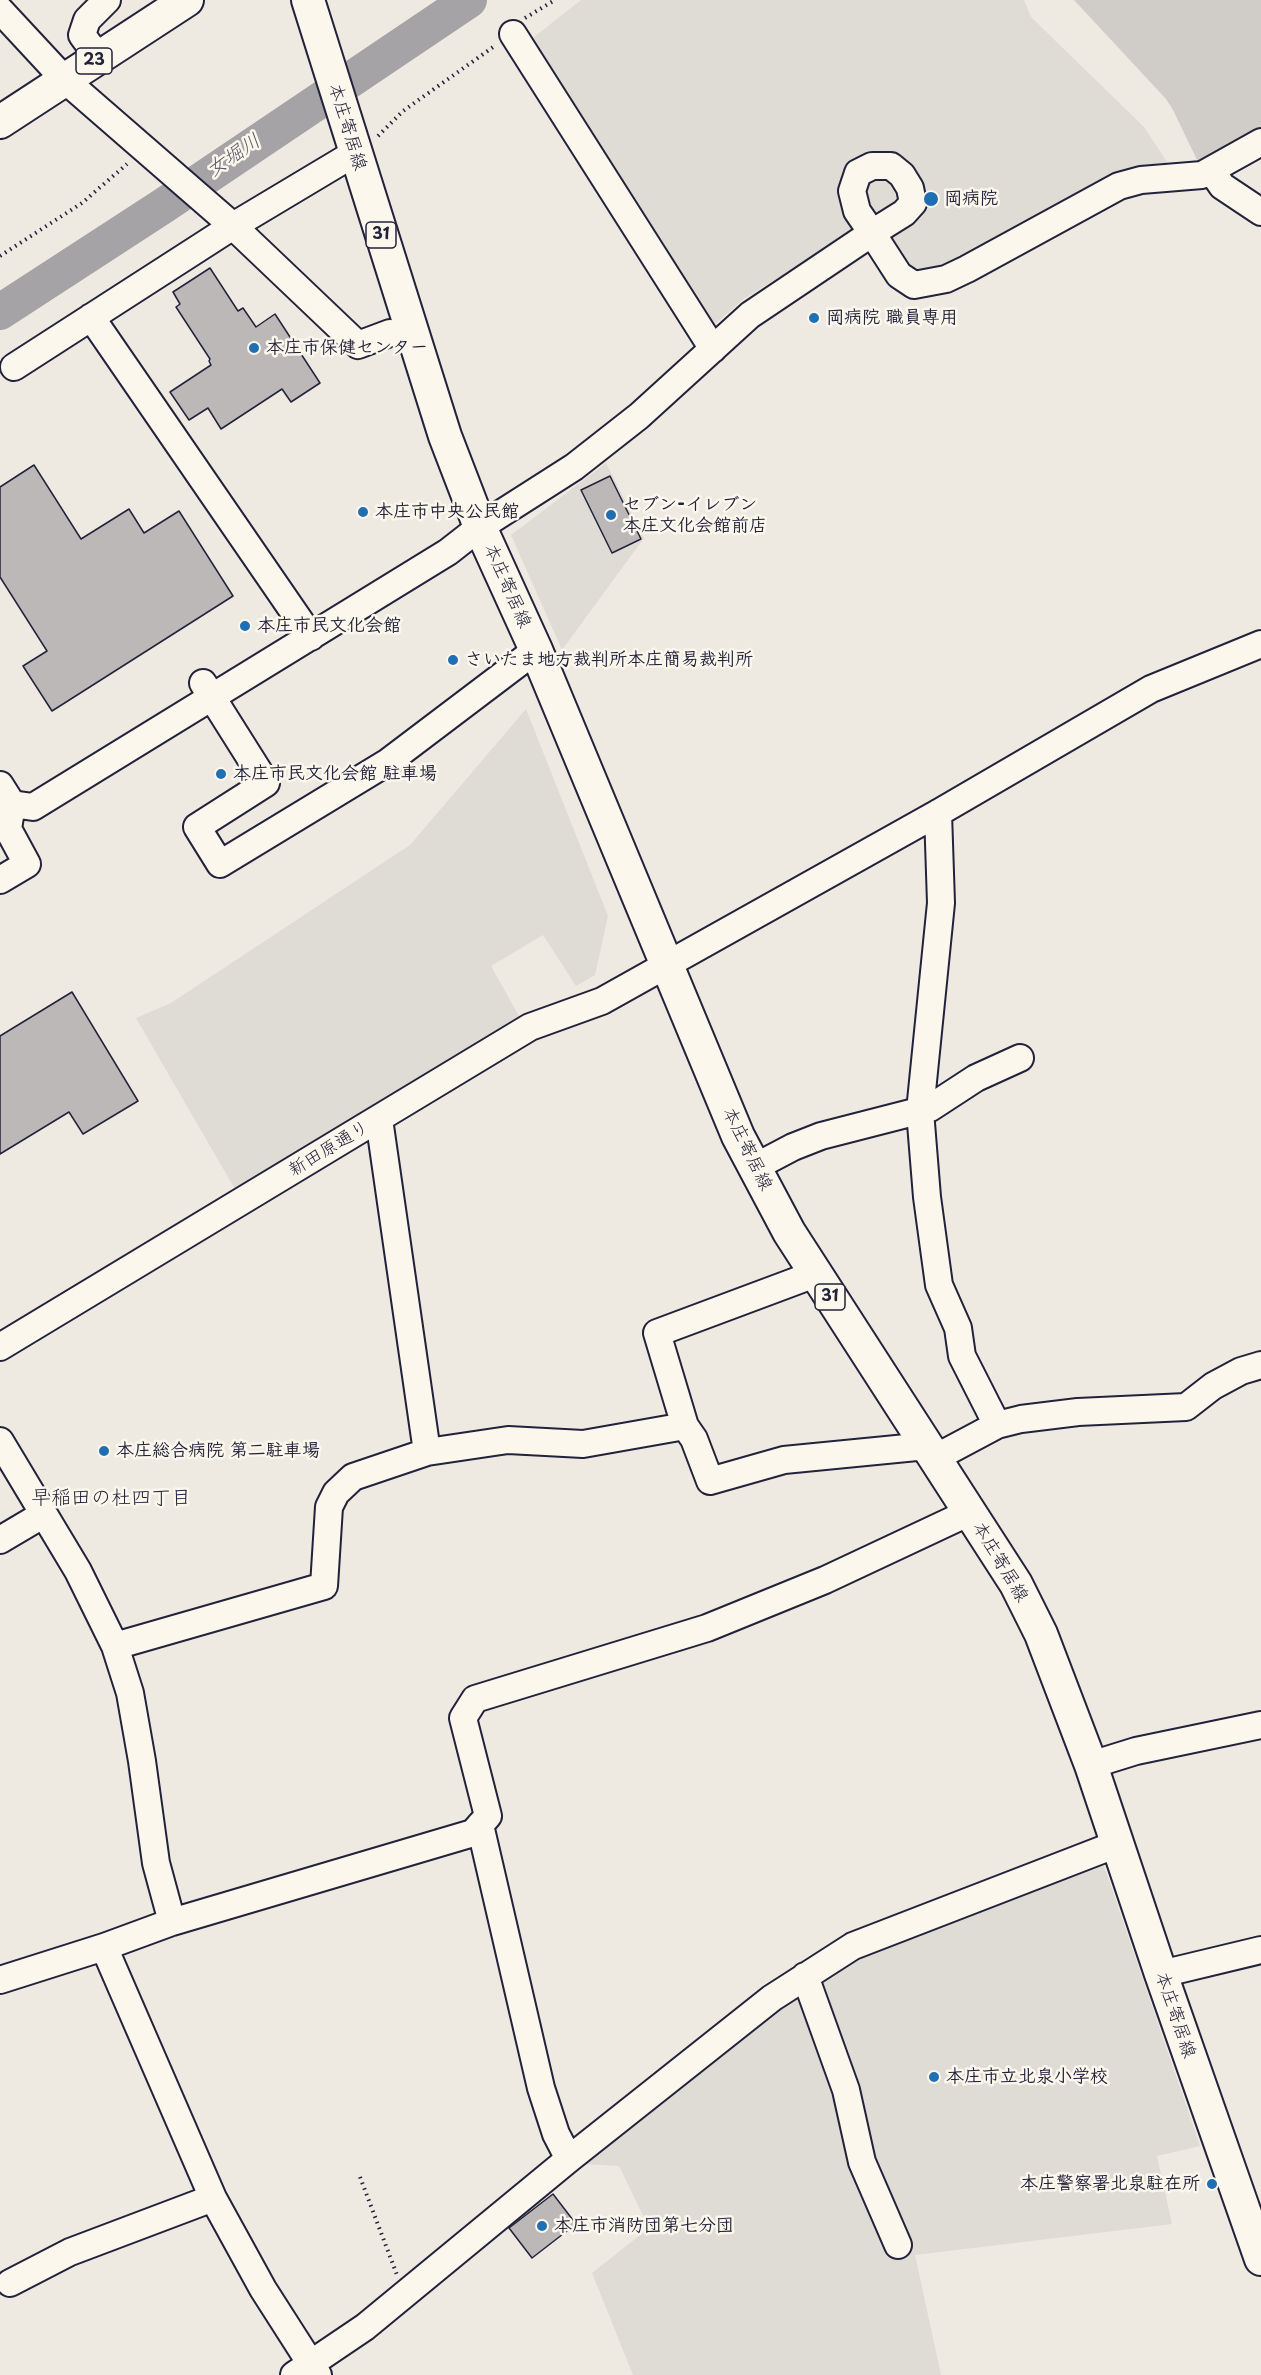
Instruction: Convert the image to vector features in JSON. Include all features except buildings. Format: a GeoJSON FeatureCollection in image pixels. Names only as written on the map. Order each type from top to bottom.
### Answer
{"type":"FeatureCollection","features":[{"type":"Feature","properties":{"kind":"main road","name":"23"},"geometry":{"type":"LineString","coordinates":[[0,122],[187,0]]}},
{"type":"Feature","properties":{"kind":"main road","name":"本庄寄居線"},"geometry":{"type":"LineString","coordinates":[[308,0],[323,48],[362,145],[445,436],[480,527],[536,650],[738,1136],[789,1233],[1016,1584],[1041,1634],[1091,1765],[1161,1974],[1254,2217],[1261,2259]]}},
{"type":"Feature","properties":{"kind":"street"},"geometry":{"type":"LineString","coordinates":[[99,58],[82,35],[87,20],[107,0]]}},
{"type":"Feature","properties":{"kind":"street"},"geometry":{"type":"LineString","coordinates":[[0,10],[65,80],[228,223],[358,345],[390,333]]}},
{"type":"Feature","properties":{"kind":"street"},"geometry":{"type":"LineString","coordinates":[[513,34],[713,350]]}},
{"type":"Feature","properties":{"kind":"street"},"geometry":{"type":"LineString","coordinates":[[0,880],[27,864],[8,829],[6,794],[30,788],[208,690],[306,630],[440,538],[480,527],[574,467],[639,416],[750,315],[872,233],[899,275],[914,285],[946,279],[1119,186],[1141,180],[1206,173],[1261,142]]}},
{"type":"Feature","properties":{"kind":"street"},"geometry":{"type":"LineString","coordinates":[[14,367],[228,223],[362,145]]}},
{"type":"Feature","properties":{"kind":"street"},"geometry":{"type":"LineString","coordinates":[[1206,173],[1261,213]]}},
{"type":"Feature","properties":{"kind":"street"},"geometry":{"type":"LineString","coordinates":[[91,317],[186,452],[306,630]]}},
{"type":"Feature","properties":{"kind":"street","name":"新田原通り"},"geometry":{"type":"LineString","coordinates":[[0,1347],[530,1027],[602,1001],[938,813],[1151,689],[1261,644]]}},
{"type":"Feature","properties":{"kind":"street"},"geometry":{"type":"LineString","coordinates":[[208,690],[266,783],[197,827],[220,864],[388,762],[536,650]]}},
{"type":"Feature","properties":{"kind":"street"},"geometry":{"type":"LineString","coordinates":[[938,813],[941,903],[920,1111],[927,1197],[939,1285],[958,1328],[962,1356],[997,1425]]}},
{"type":"Feature","properties":{"kind":"street"},"geometry":{"type":"LineString","coordinates":[[755,1167],[793,1147],[821,1136],[930,1108],[976,1078],[1020,1058]]}},
{"type":"Feature","properties":{"kind":"street"},"geometry":{"type":"LineString","coordinates":[[380,1119],[427,1452]]}},
{"type":"Feature","properties":{"kind":"street"},"geometry":{"type":"LineString","coordinates":[[815,1274],[657,1333],[685,1426],[694,1439],[710,1481],[784,1460],[931,1452],[997,1425],[1021,1419],[1078,1412],[1186,1407],[1213,1386],[1240,1371],[1261,1365]]}},
{"type":"Feature","properties":{"kind":"street"},"geometry":{"type":"LineString","coordinates":[[115,1646],[324,1586],[329,1507],[336,1493],[353,1477],[427,1452],[508,1440],[583,1444],[685,1426]]}},
{"type":"Feature","properties":{"kind":"street"},"geometry":{"type":"LineString","coordinates":[[0,1441],[78,1571],[115,1646],[130,1693],[156,1863],[172,1922]]}},
{"type":"Feature","properties":{"kind":"street"},"geometry":{"type":"LineString","coordinates":[[0,1980],[104,1947],[172,1922],[473,1833],[488,1816],[463,1718],[475,1699],[707,1628],[825,1581],[970,1512]]}},
{"type":"Feature","properties":{"kind":"street"},"geometry":{"type":"LineString","coordinates":[[0,1540],[44,1514]]}},
{"type":"Feature","properties":{"kind":"street"},"geometry":{"type":"LineString","coordinates":[[1091,1765],[1136,1751],[1261,1725]]}},
{"type":"Feature","properties":{"kind":"street"},"geometry":{"type":"LineString","coordinates":[[480,1825],[541,2088],[556,2134],[569,2159]]}},
{"type":"Feature","properties":{"kind":"street"},"geometry":{"type":"LineString","coordinates":[[104,1947],[213,2198],[308,2371],[569,2159],[772,1998],[805,1976],[853,1946],[1117,1844]]}},
{"type":"Feature","properties":{"kind":"street"},"geometry":{"type":"LineString","coordinates":[[1161,1974],[1261,1950]]}},
{"type":"Feature","properties":{"kind":"street"},"geometry":{"type":"LineString","coordinates":[[805,1976],[846,2090],[862,2162],[898,2245]]}},
{"type":"Feature","properties":{"kind":"street"},"geometry":{"type":"LineString","coordinates":[[10,2283],[70,2252],[213,2198]]}},
{"type":"Feature","properties":{"kind":"path"},"geometry":{"type":"LineString","coordinates":[[362,145],[403,111],[513,34],[521,21],[555,0]]}},
{"type":"Feature","properties":{"kind":"path"},"geometry":{"type":"LineString","coordinates":[[0,255],[82,203],[144,151]]}},
{"type":"Feature","properties":{"kind":"path"},"geometry":{"type":"LineString","coordinates":[[360,2177],[404,2295]]}},
{"type":"Feature","properties":{"kind":"shaded area"},"geometry":{"type":"Polygon","coordinates":[[[581,0],[1024,0],[1031,17],[1144,127],[1171,168],[936,273],[916,275],[904,267],[871,220],[745,298],[709,329],[529,41],[581,0]]]}},
{"type":"Feature","properties":{"kind":"shaded area"},"geometry":{"type":"Polygon","coordinates":[[[1074,0],[1261,0],[1261,129],[1199,164],[1166,99],[1074,0]]]}},
{"type":"Feature","properties":{"kind":"shaded area"},"geometry":{"type":"Polygon","coordinates":[[[606,463],[644,538],[562,650],[511,535],[606,463]]]}},
{"type":"Feature","properties":{"kind":"shaded area"},"geometry":{"type":"Polygon","coordinates":[[[526,709],[608,916],[595,975],[576,986],[543,935],[491,966],[520,1018],[236,1191],[136,1018],[171,1003],[410,845],[526,709]]]}},
{"type":"Feature","properties":{"kind":"shaded area","name":"本庄市立北泉小学校"},"geometry":{"type":"Polygon","coordinates":[[[1104,1866],[1200,2146],[1157,2156],[1172,2224],[915,2255],[941,2375],[633,2375],[592,2273],[649,2228],[619,2166],[583,2164],[776,2009],[854,1955],[1104,1866]]]}},
{"type":"Feature","properties":{"kind":"waterway","name":"女堀川"},"geometry":{"type":"LineString","coordinates":[[0,312],[163,206],[469,0]]}},
{"type":"Feature","properties":{"kind":"place","name":"岡病院"},"geometry":{"type":"Point","coordinates":[931,199]}},
{"type":"Feature","properties":{"kind":"place","name":"岡病院 職員専用"},"geometry":{"type":"Point","coordinates":[814,318]}},
{"type":"Feature","properties":{"kind":"place","name":"本庄市保健センター"},"geometry":{"type":"Point","coordinates":[254,348]}},
{"type":"Feature","properties":{"kind":"place","name":"本庄市中央公民館"},"geometry":{"type":"Point","coordinates":[363,512]}},
{"type":"Feature","properties":{"kind":"place","name":"セブン-イレブン 本庄文化会館前店"},"geometry":{"type":"Point","coordinates":[611,515]}},
{"type":"Feature","properties":{"kind":"place","name":"本庄市民文化会館"},"geometry":{"type":"Point","coordinates":[245,626]}},
{"type":"Feature","properties":{"kind":"place","name":"さいたま地方裁判所本庄簡易裁判所"},"geometry":{"type":"Point","coordinates":[453,660]}},
{"type":"Feature","properties":{"kind":"place","name":"本庄市民文化会館 駐車場"},"geometry":{"type":"Point","coordinates":[221,774]}},
{"type":"Feature","properties":{"kind":"place","name":"本庄総合病院 第二駐車場"},"geometry":{"type":"Point","coordinates":[104,1451]}},
{"type":"Feature","properties":{"kind":"place","name":"本庄市立北泉小学校"},"geometry":{"type":"Point","coordinates":[934,2077]}},
{"type":"Feature","properties":{"kind":"place","name":"本庄警察署北泉駐在所"},"geometry":{"type":"Point","coordinates":[1212,2184]}},
{"type":"Feature","properties":{"kind":"place","name":"本庄市消防団第七分団"},"geometry":{"type":"Point","coordinates":[542,2226]}},
{"type":"Feature","properties":{"kind":"district","name":"早稲田の杜四丁目"},"geometry":{"type":"Point","coordinates":[111,1498]}}]}
